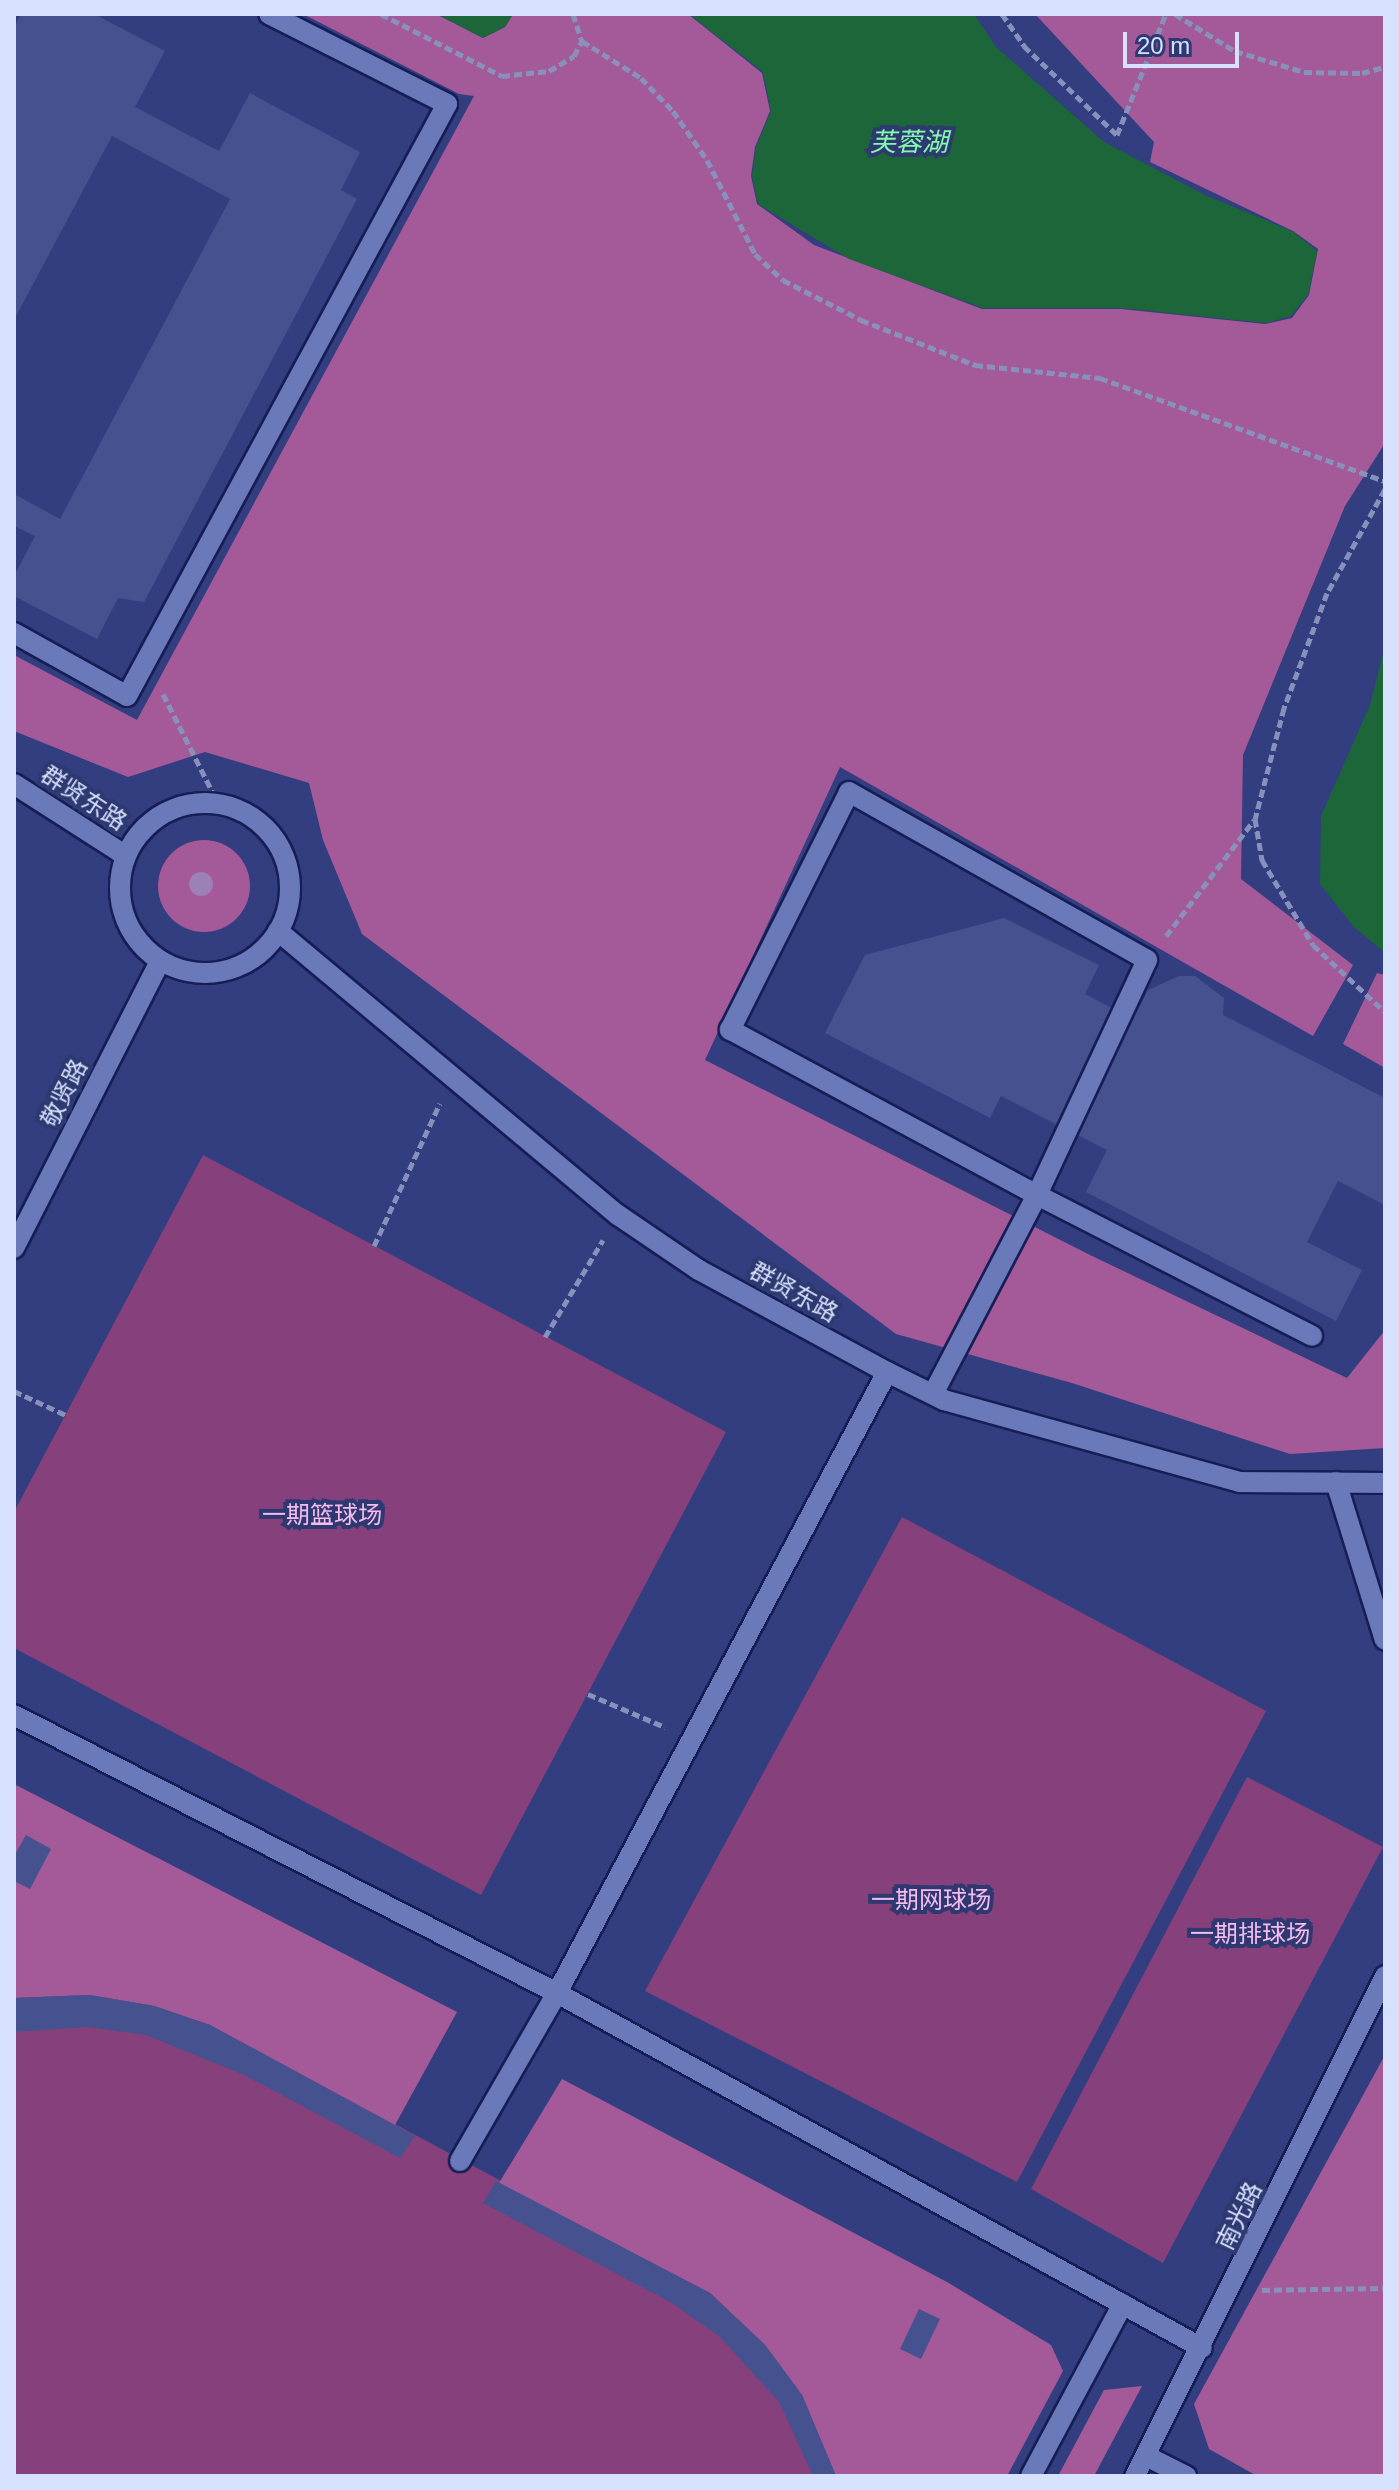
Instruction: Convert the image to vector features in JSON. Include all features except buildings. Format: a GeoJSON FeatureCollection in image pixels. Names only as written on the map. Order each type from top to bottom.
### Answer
{"type":"FeatureCollection","features":[{"type":"Feature","properties":{"kind":"street"},"geometry":{"type":"LineString","coordinates":[[14,633],[127,696],[447,104],[269,14]]}},
{"type":"Feature","properties":{"kind":"street","name":"群贤东路"},"geometry":{"type":"LineString","coordinates":[[14,784],[126,856]]}},
{"type":"Feature","properties":{"kind":"street"},"geometry":{"type":"LineString","coordinates":[[933,1394],[1037,1195],[1147,960],[849,792],[730,1030],[1037,1195],[1312,1336]]}},
{"type":"Feature","properties":{"kind":"street"},"geometry":{"type":"LineString","coordinates":[[219,805],[242,811],[267,828],[285,857],[291,887],[278,931],[248,962],[221,973],[191,974],[160,962],[134,938],[123,914],[119,885],[126,856],[153,820],[180,806],[219,805]]}},
{"type":"Feature","properties":{"kind":"street","name":"群贤东路"},"geometry":{"type":"LineString","coordinates":[[278,931],[454,1074],[618,1215],[699,1270],[887,1372],[933,1394],[1239,1482],[1385,1483]]}},
{"type":"Feature","properties":{"kind":"street","name":"敬贤路"},"geometry":{"type":"LineString","coordinates":[[14,1248],[160,962]]}},
{"type":"Feature","properties":{"kind":"street"},"geometry":{"type":"LineString","coordinates":[[460,2161],[557,1993],[887,1372]]}},
{"type":"Feature","properties":{"kind":"street"},"geometry":{"type":"LineString","coordinates":[[1336,1482],[1385,1640]]}},
{"type":"Feature","properties":{"kind":"street"},"geometry":{"type":"LineString","coordinates":[[14,1715],[557,1993],[1202,2348]]}},
{"type":"Feature","properties":{"kind":"street","name":"南光路"},"geometry":{"type":"LineString","coordinates":[[1135,2476],[1232,2290],[1385,1976]]}},
{"type":"Feature","properties":{"kind":"street"},"geometry":{"type":"LineString","coordinates":[[1031,2476],[1123,2304]]}},
{"type":"Feature","properties":{"kind":"street"},"geometry":{"type":"LineString","coordinates":[[1146,2456],[1186,2476]]}},
{"type":"Feature","properties":{"kind":"path"},"geometry":{"type":"LineString","coordinates":[[381,14],[502,76],[549,71],[574,56],[582,41]]}},
{"type":"Feature","properties":{"kind":"path"},"geometry":{"type":"LineString","coordinates":[[573,14],[582,41],[641,78],[673,111],[707,160],[755,254],[783,280],[861,320],[975,365],[1100,378],[1385,481]]}},
{"type":"Feature","properties":{"kind":"path"},"geometry":{"type":"LineString","coordinates":[[1002,14],[1024,46],[1117,135],[1166,14]]}},
{"type":"Feature","properties":{"kind":"path"},"geometry":{"type":"LineString","coordinates":[[1175,14],[1235,51],[1304,72],[1362,73],[1385,67]]}},
{"type":"Feature","properties":{"kind":"path"},"geometry":{"type":"LineString","coordinates":[[1147,960],[1255,819],[1284,708],[1327,593],[1385,489]]}},
{"type":"Feature","properties":{"kind":"path"},"geometry":{"type":"LineString","coordinates":[[146,661],[219,805]]}},
{"type":"Feature","properties":{"kind":"path"},"geometry":{"type":"LineString","coordinates":[[1255,819],[1262,860],[1313,945],[1385,1012]]}},
{"type":"Feature","properties":{"kind":"path"},"geometry":{"type":"LineString","coordinates":[[374,1246],[454,1074]]}},
{"type":"Feature","properties":{"kind":"path"},"geometry":{"type":"LineString","coordinates":[[545,1337],[618,1215]]}},
{"type":"Feature","properties":{"kind":"path"},"geometry":{"type":"LineString","coordinates":[[14,1391],[66,1415]]}},
{"type":"Feature","properties":{"kind":"path"},"geometry":{"type":"LineString","coordinates":[[588,1694],[692,1738]]}},
{"type":"Feature","properties":{"kind":"path"},"geometry":{"type":"LineString","coordinates":[[1232,2290],[1385,2288]]}},
{"type":"Feature","properties":{"kind":"shaded area"},"geometry":{"type":"Polygon","coordinates":[[[14,14],[1385,14],[1385,2476],[14,2476],[14,14]]]}},
{"type":"Feature","properties":{"kind":"shaded area"},"geometry":{"type":"Polygon","coordinates":[[[303,14],[436,14],[483,38],[505,27],[513,14],[688,14],[762,73],[770,111],[755,147],[751,176],[757,204],[814,245],[982,309],[1121,309],[1265,324],[1292,318],[1309,295],[1318,249],[1293,231],[1150,162],[1154,142],[1035,14],[1385,14],[1385,443],[1345,506],[1243,755],[1241,879],[1353,965],[1313,1036],[840,767],[705,1060],[1090,1255],[1347,1378],[1385,1330],[1385,1448],[1290,1454],[1072,1383],[896,1334],[362,934],[323,840],[309,783],[205,752],[128,777],[14,731],[14,655],[137,720],[474,96],[459,94],[303,14]]]}},
{"type":"Feature","properties":{"kind":"shaded area"},"geometry":{"type":"Polygon","coordinates":[[[204,840],[221,844],[236,854],[246,869],[250,886],[246,903],[236,918],[221,928],[204,932],[187,928],[172,918],[162,903],[158,886],[162,869],[172,854],[187,844],[204,840]]]}},
{"type":"Feature","properties":{"kind":"shaded area"},"geometry":{"type":"Polygon","coordinates":[[[1377,973],[1385,975],[1385,1068],[1343,1044],[1377,973]]]}},
{"type":"Feature","properties":{"kind":"shaded area"},"geometry":{"type":"Polygon","coordinates":[[[14,1784],[457,2012],[395,2125],[210,2025],[154,2006],[90,1995],[14,1998],[14,1784]]]}},
{"type":"Feature","properties":{"kind":"shaded area"},"geometry":{"type":"Polygon","coordinates":[[[1385,2055],[1385,2476],[1257,2476],[1209,2449],[1194,2404],[1385,2055]]]}},
{"type":"Feature","properties":{"kind":"shaded area"},"geometry":{"type":"Polygon","coordinates":[[[562,2079],[947,2282],[1051,2345],[1063,2371],[1007,2476],[836,2476],[802,2395],[765,2345],[710,2293],[499,2183],[562,2079]]]}},
{"type":"Feature","properties":{"kind":"shaded area"},"geometry":{"type":"Polygon","coordinates":[[[1142,2386],[1094,2476],[1058,2476],[1104,2390],[1142,2386]]]}},
{"type":"Feature","properties":{"kind":"green space","name":"一期篮球场"},"geometry":{"type":"Polygon","coordinates":[[[203,1155],[726,1432],[481,1895],[14,1648],[14,1512],[203,1155]]]}},
{"type":"Feature","properties":{"kind":"green space","name":"一期网球场"},"geometry":{"type":"Polygon","coordinates":[[[902,1517],[1266,1711],[1017,2182],[645,1991],[902,1517]]]}},
{"type":"Feature","properties":{"kind":"green space","name":"一期排球场"},"geometry":{"type":"Polygon","coordinates":[[[1247,1777],[1383,1847],[1163,2263],[1031,2189],[1247,1777]]]}},
{"type":"Feature","properties":{"kind":"green space"},"geometry":{"type":"Polygon","coordinates":[[[90,1995],[154,2006],[210,2025],[710,2293],[765,2345],[802,2395],[836,2476],[14,2476],[14,1998],[90,1995]]]}},
{"type":"Feature","properties":{"kind":"water"},"geometry":{"type":"Polygon","coordinates":[[[437,14],[513,14],[505,27],[483,38],[437,14]]]}},
{"type":"Feature","properties":{"kind":"water","name":"芙蓉湖"},"geometry":{"type":"Polygon","coordinates":[[[689,14],[974,14],[996,47],[1104,142],[1205,195],[1292,231],[1317,251],[1308,295],[1291,316],[1266,323],[1121,308],[983,308],[849,259],[758,204],[752,176],[756,147],[771,111],[763,72],[689,14]]]}},
{"type":"Feature","properties":{"kind":"water"},"geometry":{"type":"Polygon","coordinates":[[[1385,646],[1385,953],[1354,927],[1320,884],[1321,816],[1370,705],[1385,646]]]}}]}
